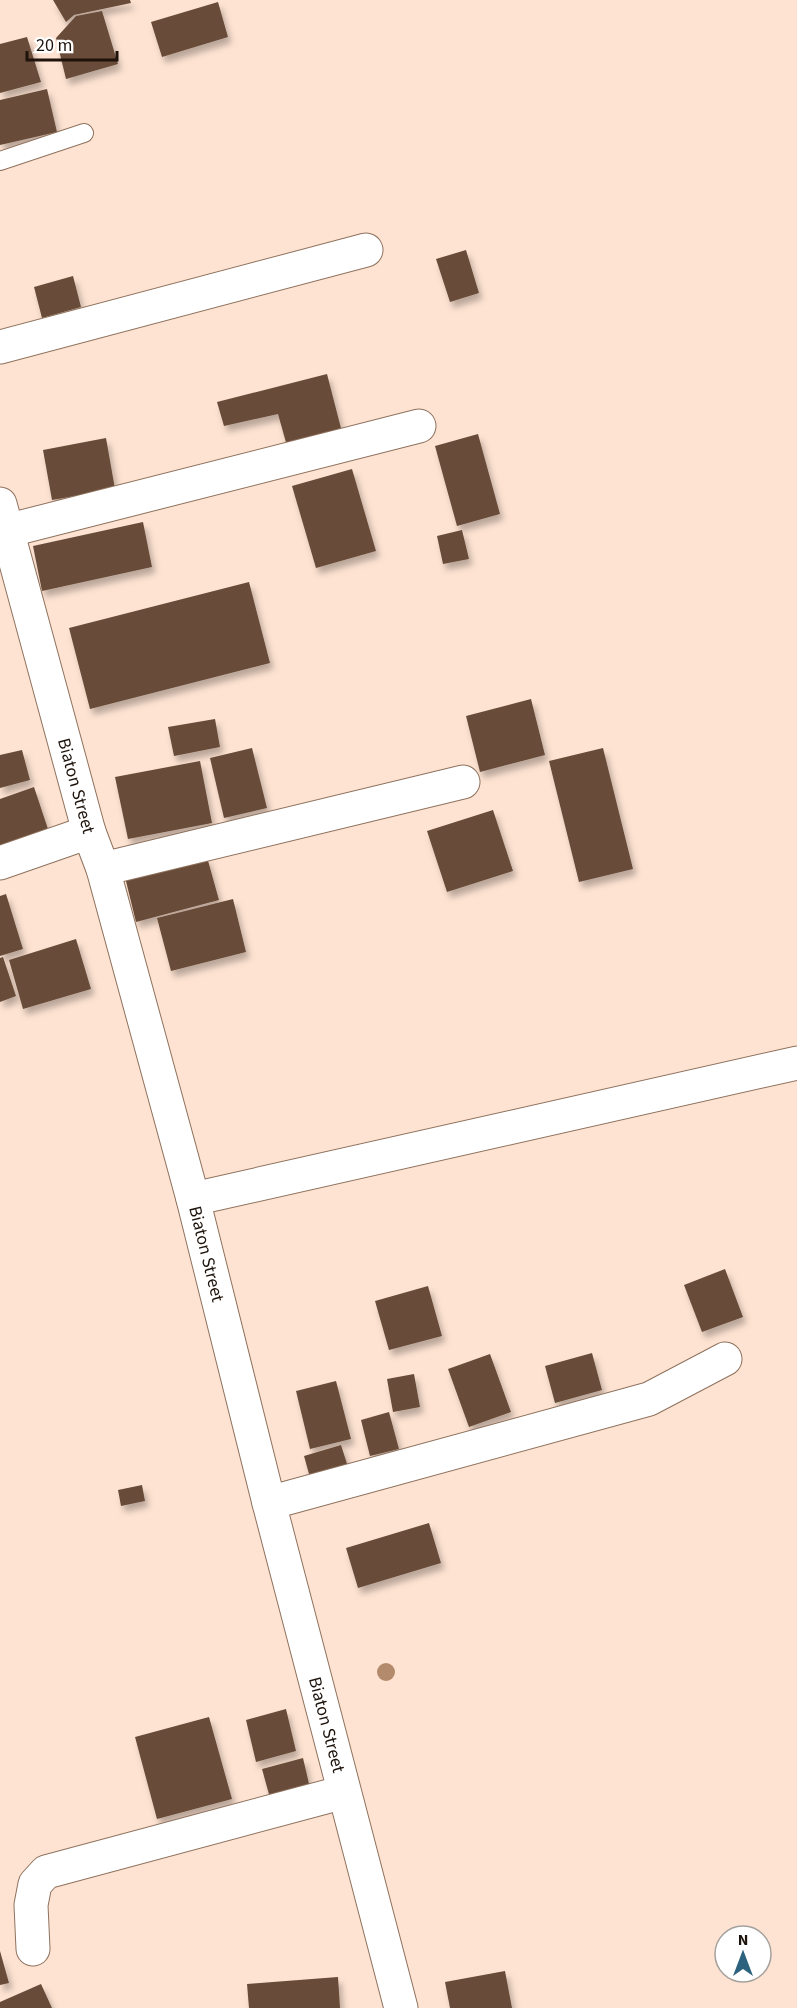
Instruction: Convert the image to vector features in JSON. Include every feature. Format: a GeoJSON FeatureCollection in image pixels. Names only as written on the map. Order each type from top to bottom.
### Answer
{"type":"FeatureCollection","features":[{"type":"Feature","properties":{"kind":"street"},"geometry":{"type":"LineString","coordinates":[[0,347],[366,250]]}},
{"type":"Feature","properties":{"kind":"street"},"geometry":{"type":"LineString","coordinates":[[3,518],[419,426]]}},
{"type":"Feature","properties":{"kind":"street","name":"Biaton Street"},"geometry":{"type":"LineString","coordinates":[[3,518],[89,832],[103,869],[193,1199],[269,1503],[401,2008]]}},
{"type":"Feature","properties":{"kind":"street"},"geometry":{"type":"LineString","coordinates":[[103,869],[463,782]]}},
{"type":"Feature","properties":{"kind":"street"},"geometry":{"type":"LineString","coordinates":[[0,863],[89,832]]}},
{"type":"Feature","properties":{"kind":"street"},"geometry":{"type":"LineString","coordinates":[[193,1199],[797,1063]]}},
{"type":"Feature","properties":{"kind":"street"},"geometry":{"type":"LineString","coordinates":[[269,1503],[649,1399],[725,1359]]}},
{"type":"Feature","properties":{"kind":"street"},"geometry":{"type":"LineString","coordinates":[[33,1949],[31,1905],[35,1884],[46,1872],[344,1792]]}},
{"type":"Feature","properties":{"kind":"lane"},"geometry":{"type":"LineString","coordinates":[[0,161],[84,133]]}},
{"type":"Feature","properties":{"kind":"building"},"geometry":{"type":"Polygon","coordinates":[[[53,0],[130,0],[131,3],[74,15],[66,22],[53,0]]]}},
{"type":"Feature","properties":{"kind":"building"},"geometry":{"type":"Polygon","coordinates":[[[218,2],[228,37],[162,57],[151,22],[218,2]]]}},
{"type":"Feature","properties":{"kind":"building"},"geometry":{"type":"Polygon","coordinates":[[[102,11],[118,64],[66,79],[56,38],[76,16],[102,11]]]}},
{"type":"Feature","properties":{"kind":"building"},"geometry":{"type":"Polygon","coordinates":[[[27,37],[41,82],[0,93],[0,44],[27,37]]]}},
{"type":"Feature","properties":{"kind":"building"},"geometry":{"type":"Polygon","coordinates":[[[47,89],[57,132],[0,145],[0,100],[47,89]]]}},
{"type":"Feature","properties":{"kind":"building"},"geometry":{"type":"Polygon","coordinates":[[[466,250],[479,293],[450,302],[436,259],[466,250]]]}},
{"type":"Feature","properties":{"kind":"building"},"geometry":{"type":"Polygon","coordinates":[[[73,276],[81,307],[42,318],[34,287],[73,276]]]}},
{"type":"Feature","properties":{"kind":"building"},"geometry":{"type":"Polygon","coordinates":[[[327,374],[343,436],[287,446],[278,414],[224,426],[217,402],[327,374]]]}},
{"type":"Feature","properties":{"kind":"building"},"geometry":{"type":"Polygon","coordinates":[[[478,434],[500,514],[457,526],[435,446],[478,434]]]}},
{"type":"Feature","properties":{"kind":"building"},"geometry":{"type":"Polygon","coordinates":[[[106,438],[115,489],[52,500],[43,450],[106,438]]]}},
{"type":"Feature","properties":{"kind":"building"},"geometry":{"type":"Polygon","coordinates":[[[352,469],[376,551],[316,568],[292,486],[352,469]]]}},
{"type":"Feature","properties":{"kind":"building"},"geometry":{"type":"Polygon","coordinates":[[[143,522],[152,567],[42,591],[33,546],[143,522]]]}},
{"type":"Feature","properties":{"kind":"building"},"geometry":{"type":"Polygon","coordinates":[[[462,530],[469,559],[443,564],[437,536],[462,530]]]}},
{"type":"Feature","properties":{"kind":"building"},"geometry":{"type":"Polygon","coordinates":[[[249,582],[270,663],[90,709],[69,628],[249,582]]]}},
{"type":"Feature","properties":{"kind":"building"},"geometry":{"type":"Polygon","coordinates":[[[531,699],[545,755],[480,772],[466,716],[531,699]]]}},
{"type":"Feature","properties":{"kind":"building"},"geometry":{"type":"Polygon","coordinates":[[[215,719],[220,747],[174,756],[168,727],[215,719]]]}},
{"type":"Feature","properties":{"kind":"building"},"geometry":{"type":"Polygon","coordinates":[[[252,748],[267,808],[224,818],[210,758],[252,748]]]}},
{"type":"Feature","properties":{"kind":"building"},"geometry":{"type":"Polygon","coordinates":[[[603,748],[633,869],[579,882],[549,761],[603,748]]]}},
{"type":"Feature","properties":{"kind":"building"},"geometry":{"type":"Polygon","coordinates":[[[22,750],[30,780],[0,788],[0,755],[22,750]]]}},
{"type":"Feature","properties":{"kind":"building"},"geometry":{"type":"Polygon","coordinates":[[[200,761],[212,823],[128,839],[115,777],[200,761]]]}},
{"type":"Feature","properties":{"kind":"building"},"geometry":{"type":"Polygon","coordinates":[[[34,787],[51,838],[0,855],[0,799],[34,787]]]}},
{"type":"Feature","properties":{"kind":"building"},"geometry":{"type":"Polygon","coordinates":[[[493,810],[513,871],[447,892],[427,831],[493,810]]]}},
{"type":"Feature","properties":{"kind":"building"},"geometry":{"type":"Polygon","coordinates":[[[207,857],[219,900],[136,922],[125,877],[207,857]]]}},
{"type":"Feature","properties":{"kind":"building"},"geometry":{"type":"Polygon","coordinates":[[[6,894],[23,949],[0,956],[0,896],[6,894]]]}},
{"type":"Feature","properties":{"kind":"building"},"geometry":{"type":"Polygon","coordinates":[[[233,899],[246,952],[171,971],[157,918],[233,899]]]}},
{"type":"Feature","properties":{"kind":"building"},"geometry":{"type":"Polygon","coordinates":[[[76,939],[91,989],[23,1009],[9,960],[76,939]]]}},
{"type":"Feature","properties":{"kind":"building"},"geometry":{"type":"Polygon","coordinates":[[[3,957],[16,996],[0,1002],[0,958],[3,957]]]}},
{"type":"Feature","properties":{"kind":"building"},"geometry":{"type":"Polygon","coordinates":[[[725,1269],[743,1317],[702,1332],[684,1285],[725,1269]]]}},
{"type":"Feature","properties":{"kind":"building"},"geometry":{"type":"Polygon","coordinates":[[[428,1286],[442,1336],[389,1350],[375,1301],[428,1286]]]}},
{"type":"Feature","properties":{"kind":"building"},"geometry":{"type":"Polygon","coordinates":[[[592,1353],[602,1390],[555,1403],[545,1366],[592,1353]]]}},
{"type":"Feature","properties":{"kind":"building"},"geometry":{"type":"Polygon","coordinates":[[[490,1354],[511,1412],[469,1427],[448,1369],[490,1354]]]}},
{"type":"Feature","properties":{"kind":"building"},"geometry":{"type":"Polygon","coordinates":[[[414,1374],[420,1407],[393,1412],[387,1379],[414,1374]]]}},
{"type":"Feature","properties":{"kind":"building"},"geometry":{"type":"Polygon","coordinates":[[[336,1381],[351,1439],[310,1449],[296,1391],[336,1381]]]}},
{"type":"Feature","properties":{"kind":"building"},"geometry":{"type":"Polygon","coordinates":[[[389,1412],[399,1449],[370,1456],[361,1420],[389,1412]]]}},
{"type":"Feature","properties":{"kind":"building"},"geometry":{"type":"Polygon","coordinates":[[[341,1445],[349,1470],[311,1481],[304,1456],[341,1445]]]}},
{"type":"Feature","properties":{"kind":"building"},"geometry":{"type":"Polygon","coordinates":[[[142,1485],[145,1501],[121,1506],[118,1490],[142,1485]]]}},
{"type":"Feature","properties":{"kind":"building"},"geometry":{"type":"Polygon","coordinates":[[[429,1523],[441,1563],[358,1588],[346,1548],[429,1523]]]}},
{"type":"Feature","properties":{"kind":"building"},"geometry":{"type":"Polygon","coordinates":[[[286,1709],[296,1751],[256,1762],[246,1720],[286,1709]]]}},
{"type":"Feature","properties":{"kind":"building"},"geometry":{"type":"Polygon","coordinates":[[[209,1717],[232,1799],[157,1819],[135,1737],[209,1717]]]}},
{"type":"Feature","properties":{"kind":"building"},"geometry":{"type":"Polygon","coordinates":[[[303,1758],[310,1788],[270,1798],[262,1769],[303,1758]]]}},
{"type":"Feature","properties":{"kind":"building"},"geometry":{"type":"Polygon","coordinates":[[[0,1951],[9,1983],[0,1985],[0,1951]]]}},
{"type":"Feature","properties":{"kind":"building"},"geometry":{"type":"Polygon","coordinates":[[[505,1971],[512,2008],[450,2008],[445,1982],[505,1971]]]}},
{"type":"Feature","properties":{"kind":"building"},"geometry":{"type":"Polygon","coordinates":[[[338,1977],[340,2008],[249,2008],[247,1984],[338,1977]]]}},
{"type":"Feature","properties":{"kind":"building"},"geometry":{"type":"Polygon","coordinates":[[[41,1984],[52,2008],[0,2008],[0,2002],[41,1984]]]}}]}
